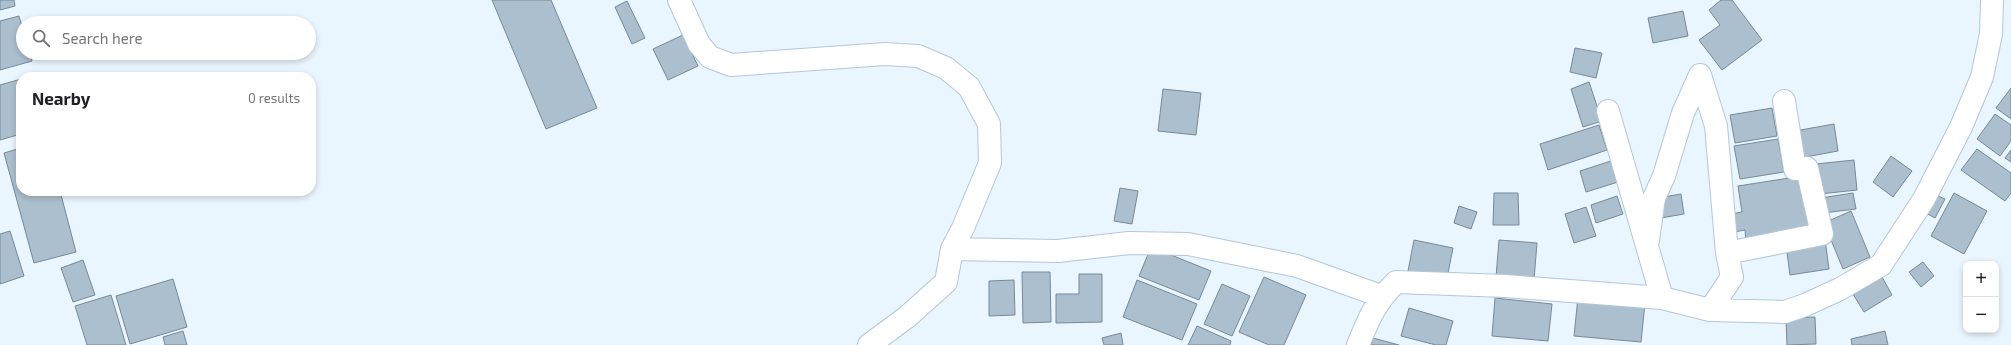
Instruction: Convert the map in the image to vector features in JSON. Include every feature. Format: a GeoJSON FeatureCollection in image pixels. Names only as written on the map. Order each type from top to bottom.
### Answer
{"type":"FeatureCollection","features":[{"type":"Feature","properties":{"kind":"street"},"geometry":{"type":"LineString","coordinates":[[679,0],[699,44],[710,57],[731,65],[885,54],[918,56],[946,68],[969,87],[989,124],[990,163],[963,228],[952,249],[946,282],[907,317],[868,345]]}},
{"type":"Feature","properties":{"kind":"street"},"geometry":{"type":"LineString","coordinates":[[1358,345],[1371,313],[1381,296],[1396,282],[1505,286],[1662,298],[1710,310],[1785,312],[1805,306],[1833,292],[1881,265],[1924,199],[1961,127],[1982,77],[1991,34],[1992,0]]}},
{"type":"Feature","properties":{"kind":"street"},"geometry":{"type":"LineString","coordinates":[[1647,247],[1654,198],[1664,176],[1682,113],[1700,75],[1716,126],[1727,253],[1732,277],[1710,310]]}},
{"type":"Feature","properties":{"kind":"street"},"geometry":{"type":"LineString","coordinates":[[1727,253],[1822,234],[1807,168],[1795,169],[1784,101]]}},
{"type":"Feature","properties":{"kind":"street"},"geometry":{"type":"LineString","coordinates":[[1608,111],[1662,298]]}},
{"type":"Feature","properties":{"kind":"street"},"geometry":{"type":"LineString","coordinates":[[952,249],[1058,251],[1129,243],[1188,244],[1297,266],[1381,296]]}},
{"type":"Feature","properties":{"kind":"building"},"geometry":{"type":"Polygon","coordinates":[[[0,0],[14,0],[15,6],[0,10],[0,0]]]}},
{"type":"Feature","properties":{"kind":"building"},"geometry":{"type":"Polygon","coordinates":[[[492,0],[551,0],[597,108],[546,129],[492,0]]]}},
{"type":"Feature","properties":{"kind":"building"},"geometry":{"type":"Polygon","coordinates":[[[1721,0],[1732,0],[1762,40],[1722,70],[1699,40],[1720,25],[1709,10],[1721,0]]]}},
{"type":"Feature","properties":{"kind":"building"},"geometry":{"type":"Polygon","coordinates":[[[627,1],[645,38],[632,44],[615,7],[627,1]]]}},
{"type":"Feature","properties":{"kind":"building"},"geometry":{"type":"Polygon","coordinates":[[[1683,11],[1688,36],[1653,43],[1648,18],[1683,11]]]}},
{"type":"Feature","properties":{"kind":"building"},"geometry":{"type":"Polygon","coordinates":[[[16,17],[16,60],[32,61],[0,70],[0,21],[16,17]]]}},
{"type":"Feature","properties":{"kind":"building"},"geometry":{"type":"Polygon","coordinates":[[[683,35],[698,66],[668,80],[653,49],[683,35]]]}},
{"type":"Feature","properties":{"kind":"building"},"geometry":{"type":"Polygon","coordinates":[[[1575,48],[1602,53],[1596,78],[1570,72],[1575,48]]]}},
{"type":"Feature","properties":{"kind":"building"},"geometry":{"type":"Polygon","coordinates":[[[16,80],[16,135],[0,140],[0,85],[16,80]]]}},
{"type":"Feature","properties":{"kind":"building"},"geometry":{"type":"Polygon","coordinates":[[[1589,82],[1602,121],[1583,127],[1571,89],[1589,82]]]}},
{"type":"Feature","properties":{"kind":"building"},"geometry":{"type":"Polygon","coordinates":[[[2011,88],[2011,119],[1996,108],[2011,88]]]}},
{"type":"Feature","properties":{"kind":"building"},"geometry":{"type":"Polygon","coordinates":[[[1163,89],[1201,93],[1196,135],[1158,131],[1163,89]]]}},
{"type":"Feature","properties":{"kind":"building"},"geometry":{"type":"Polygon","coordinates":[[[1772,108],[1777,136],[1735,143],[1730,115],[1772,108]]]}},
{"type":"Feature","properties":{"kind":"building"},"geometry":{"type":"Polygon","coordinates":[[[1995,114],[2011,125],[2011,141],[2000,156],[1977,139],[1995,114]]]}},
{"type":"Feature","properties":{"kind":"building"},"geometry":{"type":"Polygon","coordinates":[[[1834,124],[1838,151],[1800,158],[1795,131],[1834,124]]]}},
{"type":"Feature","properties":{"kind":"building"},"geometry":{"type":"Polygon","coordinates":[[[1599,125],[1607,150],[1548,170],[1540,144],[1599,125]]]}},
{"type":"Feature","properties":{"kind":"building"},"geometry":{"type":"Polygon","coordinates":[[[1778,139],[1784,172],[1740,179],[1734,146],[1778,139]]]}},
{"type":"Feature","properties":{"kind":"building"},"geometry":{"type":"Polygon","coordinates":[[[16,149],[16,196],[61,196],[76,252],[34,263],[4,153],[16,149]]]}},
{"type":"Feature","properties":{"kind":"building"},"geometry":{"type":"Polygon","coordinates":[[[1977,149],[2011,173],[2011,193],[2005,201],[1961,170],[1977,149]]]}},
{"type":"Feature","properties":{"kind":"building"},"geometry":{"type":"Polygon","coordinates":[[[2011,150],[2011,162],[2005,158],[2011,150]]]}},
{"type":"Feature","properties":{"kind":"building"},"geometry":{"type":"Polygon","coordinates":[[[1891,156],[1912,171],[1893,197],[1873,182],[1891,156]]]}},
{"type":"Feature","properties":{"kind":"building"},"geometry":{"type":"Polygon","coordinates":[[[1854,160],[1857,190],[1820,194],[1816,164],[1854,160]]]}},
{"type":"Feature","properties":{"kind":"building"},"geometry":{"type":"Polygon","coordinates":[[[1611,161],[1618,182],[1586,192],[1580,171],[1611,161]]]}},
{"type":"Feature","properties":{"kind":"building"},"geometry":{"type":"Polygon","coordinates":[[[1802,176],[1811,230],[1746,241],[1745,230],[1734,232],[1731,214],[1742,212],[1738,186],[1802,176]]]}},
{"type":"Feature","properties":{"kind":"building"},"geometry":{"type":"Polygon","coordinates":[[[1120,188],[1138,191],[1132,224],[1114,221],[1120,188]]]}},
{"type":"Feature","properties":{"kind":"building"},"geometry":{"type":"Polygon","coordinates":[[[1494,193],[1518,193],[1519,225],[1493,225],[1494,193]]]}},
{"type":"Feature","properties":{"kind":"building"},"geometry":{"type":"Polygon","coordinates":[[[1853,193],[1856,209],[1823,213],[1821,198],[1853,193]]]}},
{"type":"Feature","properties":{"kind":"building"},"geometry":{"type":"Polygon","coordinates":[[[1954,193],[1987,211],[1964,254],[1931,236],[1954,193]]]}},
{"type":"Feature","properties":{"kind":"building"},"geometry":{"type":"Polygon","coordinates":[[[1681,194],[1684,214],[1661,218],[1658,198],[1681,194]]]}},
{"type":"Feature","properties":{"kind":"building"},"geometry":{"type":"Polygon","coordinates":[[[1933,194],[1945,199],[1935,218],[1924,212],[1933,194]]]}},
{"type":"Feature","properties":{"kind":"building"},"geometry":{"type":"Polygon","coordinates":[[[1617,196],[1623,214],[1596,223],[1591,205],[1617,196]]]}},
{"type":"Feature","properties":{"kind":"building"},"geometry":{"type":"Polygon","coordinates":[[[1459,206],[1477,212],[1471,229],[1454,223],[1459,206]]]}},
{"type":"Feature","properties":{"kind":"building"},"geometry":{"type":"Polygon","coordinates":[[[1586,207],[1596,236],[1574,243],[1565,214],[1586,207]]]}},
{"type":"Feature","properties":{"kind":"building"},"geometry":{"type":"Polygon","coordinates":[[[1851,211],[1870,257],[1843,269],[1824,223],[1851,211]]]}},
{"type":"Feature","properties":{"kind":"building"},"geometry":{"type":"Polygon","coordinates":[[[10,231],[24,276],[0,284],[0,234],[10,231]]]}},
{"type":"Feature","properties":{"kind":"building"},"geometry":{"type":"Polygon","coordinates":[[[1825,239],[1829,269],[1790,275],[1786,245],[1825,239]]]}},
{"type":"Feature","properties":{"kind":"building"},"geometry":{"type":"Polygon","coordinates":[[[1414,240],[1453,248],[1447,278],[1408,271],[1414,240]]]}},
{"type":"Feature","properties":{"kind":"building"},"geometry":{"type":"Polygon","coordinates":[[[1499,240],[1537,243],[1534,280],[1496,277],[1499,240]]]}},
{"type":"Feature","properties":{"kind":"building"},"geometry":{"type":"Polygon","coordinates":[[[1151,247],[1211,271],[1199,300],[1139,276],[1151,247]]]}},
{"type":"Feature","properties":{"kind":"building"},"geometry":{"type":"Polygon","coordinates":[[[83,260],[95,295],[73,302],[61,268],[83,260]]]}},
{"type":"Feature","properties":{"kind":"building"},"geometry":{"type":"Polygon","coordinates":[[[1923,262],[1934,276],[1921,287],[1909,272],[1923,262]]]}},
{"type":"Feature","properties":{"kind":"building"},"geometry":{"type":"Polygon","coordinates":[[[1022,272],[1050,272],[1051,322],[1023,323],[1022,272]]]}},
{"type":"Feature","properties":{"kind":"building"},"geometry":{"type":"Polygon","coordinates":[[[1079,274],[1102,274],[1102,322],[1056,323],[1056,294],[1079,294],[1079,274]]]}},
{"type":"Feature","properties":{"kind":"building"},"geometry":{"type":"Polygon","coordinates":[[[1264,277],[1306,295],[1284,345],[1269,345],[1239,332],[1264,277]]]}},
{"type":"Feature","properties":{"kind":"building"},"geometry":{"type":"Polygon","coordinates":[[[1882,277],[1892,295],[1864,312],[1853,294],[1882,277]]]}},
{"type":"Feature","properties":{"kind":"building"},"geometry":{"type":"Polygon","coordinates":[[[173,279],[187,327],[130,344],[116,296],[173,279]]]}},
{"type":"Feature","properties":{"kind":"building"},"geometry":{"type":"Polygon","coordinates":[[[1014,280],[1015,315],[989,316],[989,281],[1014,280]]]}},
{"type":"Feature","properties":{"kind":"building"},"geometry":{"type":"Polygon","coordinates":[[[1137,280],[1197,304],[1182,340],[1123,317],[1137,280]]]}},
{"type":"Feature","properties":{"kind":"building"},"geometry":{"type":"Polygon","coordinates":[[[1222,284],[1250,296],[1232,336],[1204,324],[1222,284]]]}},
{"type":"Feature","properties":{"kind":"building"},"geometry":{"type":"Polygon","coordinates":[[[111,295],[126,345],[87,345],[75,306],[111,295]]]}},
{"type":"Feature","properties":{"kind":"building"},"geometry":{"type":"Polygon","coordinates":[[[1578,297],[1645,303],[1641,342],[1574,336],[1578,297]]]}},
{"type":"Feature","properties":{"kind":"building"},"geometry":{"type":"Polygon","coordinates":[[[1495,298],[1552,304],[1548,341],[1492,336],[1495,298]]]}},
{"type":"Feature","properties":{"kind":"building"},"geometry":{"type":"Polygon","coordinates":[[[1409,308],[1453,321],[1446,345],[1436,345],[1401,336],[1409,308]]]}},
{"type":"Feature","properties":{"kind":"building"},"geometry":{"type":"Polygon","coordinates":[[[1815,317],[1816,344],[1787,345],[1786,318],[1815,317]]]}},
{"type":"Feature","properties":{"kind":"building"},"geometry":{"type":"Polygon","coordinates":[[[1197,326],[1231,341],[1230,345],[1188,345],[1197,326]]]}},
{"type":"Feature","properties":{"kind":"building"},"geometry":{"type":"Polygon","coordinates":[[[183,331],[187,345],[165,345],[163,337],[183,331]]]}},
{"type":"Feature","properties":{"kind":"building"},"geometry":{"type":"Polygon","coordinates":[[[1885,331],[1888,345],[1852,345],[1851,339],[1885,331]]]}},
{"type":"Feature","properties":{"kind":"building"},"geometry":{"type":"Polygon","coordinates":[[[1121,333],[1123,345],[1104,345],[1102,338],[1121,333]]]}},
{"type":"Feature","properties":{"kind":"building"},"geometry":{"type":"Polygon","coordinates":[[[1373,338],[1399,345],[1371,345],[1373,338]]]}}]}
